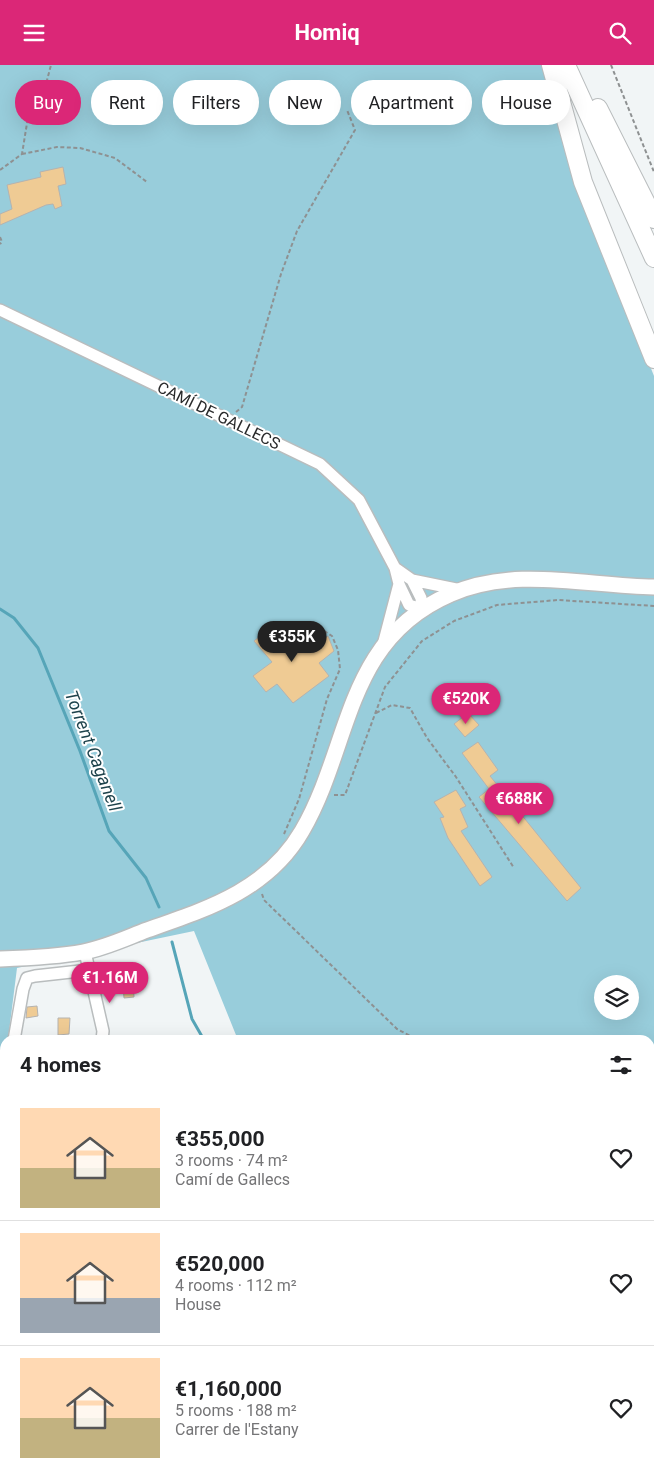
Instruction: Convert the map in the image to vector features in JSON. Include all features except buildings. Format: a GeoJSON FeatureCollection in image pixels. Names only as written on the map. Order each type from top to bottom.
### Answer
{"type":"FeatureCollection","features":[{"type":"Feature","properties":{"kind":"highway"},"geometry":{"type":"LineString","coordinates":[[551,65],[583,182],[654,359]]}},
{"type":"Feature","properties":{"kind":"highway"},"geometry":{"type":"LineString","coordinates":[[566,65],[654,258]]}},
{"type":"Feature","properties":{"kind":"highway"},"geometry":{"type":"LineString","coordinates":[[576,65],[654,219]]}},
{"type":"Feature","properties":{"kind":"main road"},"geometry":{"type":"LineString","coordinates":[[0,959],[85,952],[223,903],[258,879],[283,856],[301,833],[319,795],[360,685],[382,647],[422,609],[462,590],[499,582],[531,579],[654,587]]}},
{"type":"Feature","properties":{"kind":"street","name":"CAMÍ DE GALLECS"},"geometry":{"type":"LineString","coordinates":[[0,310],[320,464],[360,500],[395,568],[399,584],[409,605],[422,609]]}},
{"type":"Feature","properties":{"kind":"street","name":"CAMÍ DE GALLECS"},"geometry":{"type":"LineString","coordinates":[[395,568],[412,580],[462,590]]}},
{"type":"Feature","properties":{"kind":"street"},"geometry":{"type":"LineString","coordinates":[[412,580],[421,598],[422,609]]}},
{"type":"Feature","properties":{"kind":"street","name":"CAMÍ DE GALLECS"},"geometry":{"type":"LineString","coordinates":[[382,647],[399,584]]}},
{"type":"Feature","properties":{"kind":"street"},"geometry":{"type":"LineString","coordinates":[[85,952],[103,1035]]}},
{"type":"Feature","properties":{"kind":"street"},"geometry":{"type":"LineString","coordinates":[[15,1035],[20,999],[27,978],[35,975],[89,970]]}},
{"type":"Feature","properties":{"kind":"path"},"geometry":{"type":"LineString","coordinates":[[22,154],[28,117],[46,84],[51,65]]}},
{"type":"Feature","properties":{"kind":"path"},"geometry":{"type":"LineString","coordinates":[[611,65],[654,172]]}},
{"type":"Feature","properties":{"kind":"path"},"geometry":{"type":"LineString","coordinates":[[228,419],[242,407],[281,273],[297,231],[355,130],[346,110]]}},
{"type":"Feature","properties":{"kind":"path"},"geometry":{"type":"LineString","coordinates":[[0,170],[22,154],[57,147],[80,148],[115,158],[147,182]]}},
{"type":"Feature","properties":{"kind":"path"},"geometry":{"type":"LineString","coordinates":[[0,237],[2,242],[0,244]]}},
{"type":"Feature","properties":{"kind":"path"},"geometry":{"type":"LineString","coordinates":[[319,795],[345,795],[385,687],[422,641],[454,621],[496,605],[558,600],[654,606]]}},
{"type":"Feature","properties":{"kind":"path"},"geometry":{"type":"LineString","coordinates":[[283,856],[278,847],[298,799],[328,699],[340,669],[338,650],[332,636],[318,627],[288,628]]}},
{"type":"Feature","properties":{"kind":"path"},"geometry":{"type":"LineString","coordinates":[[375,714],[392,705],[410,708],[426,738],[456,777],[514,868]]}},
{"type":"Feature","properties":{"kind":"path"},"geometry":{"type":"LineString","coordinates":[[258,879],[264,900],[397,1029],[408,1035]]}},
{"type":"Feature","properties":{"kind":"shaded area"},"geometry":{"type":"Polygon","coordinates":[[[0,65],[545,65],[549,80],[482,80],[482,125],[563,125],[587,208],[654,376],[654,1035],[236,1035],[194,931],[17,968],[9,1035],[0,1035],[0,65]]]}},
{"type":"Feature","properties":{"kind":"waterway","name":"Torrent Caganell"},"geometry":{"type":"LineString","coordinates":[[0,609],[14,618],[38,648],[80,751],[109,831],[146,878],[159,907]]}},
{"type":"Feature","properties":{"kind":"waterway","name":"Torrent Caganell"},"geometry":{"type":"LineString","coordinates":[[172,942],[192,1019],[201,1035]]}}]}
